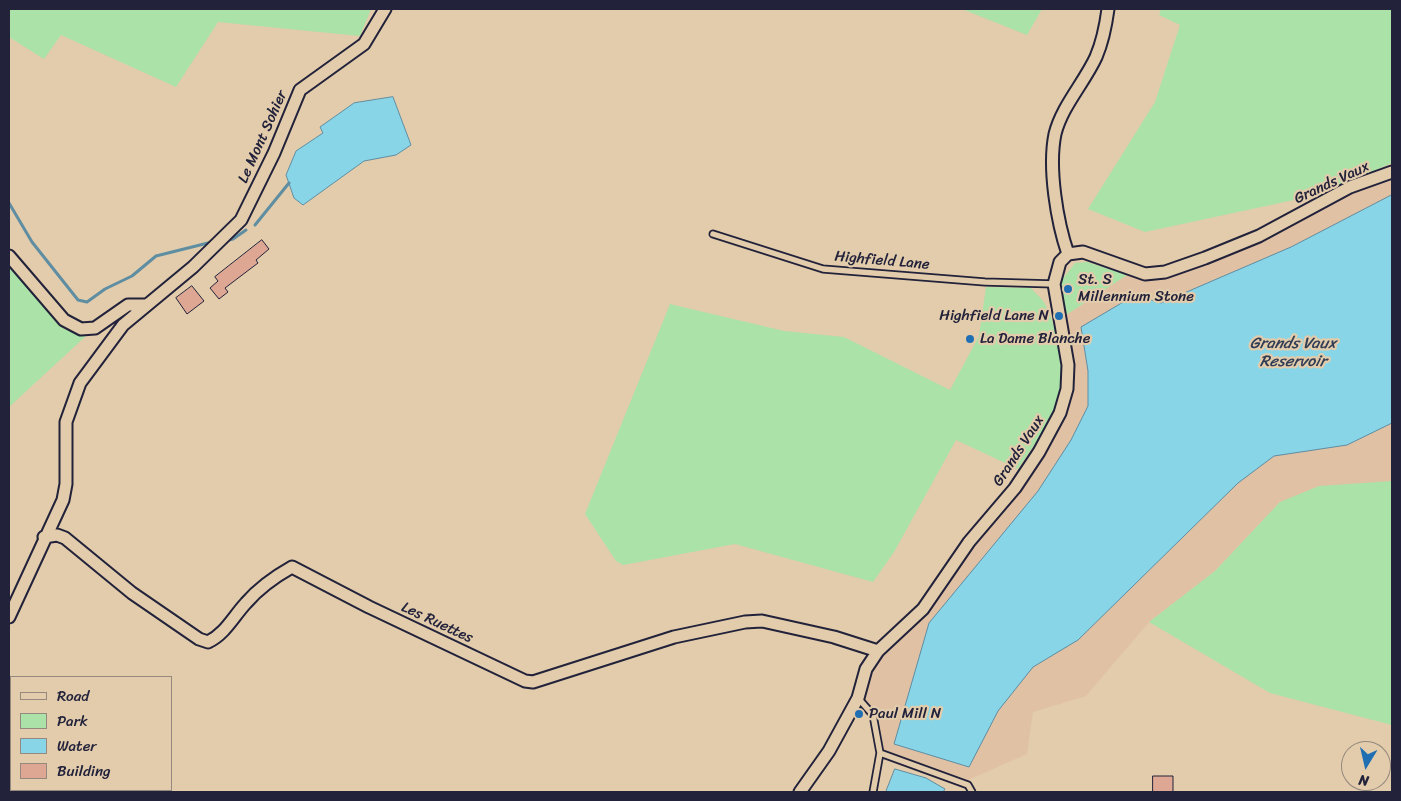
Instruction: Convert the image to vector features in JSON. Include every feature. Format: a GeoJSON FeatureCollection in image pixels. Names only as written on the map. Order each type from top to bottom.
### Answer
{"type":"FeatureCollection","features":[{"type":"Feature","properties":{"kind":"street","name":"Le Mont Sohier"},"geometry":{"type":"LineString","coordinates":[[9,617],[44,537],[63,500],[66,484],[66,422],[80,383],[114,335],[145,305],[218,244],[241,220],[274,154],[300,90],[364,44],[385,9]]}},
{"type":"Feature","properties":{"kind":"street"},"geometry":{"type":"LineString","coordinates":[[1068,254],[1061,232],[1052,160],[1056,134],[1064,113],[1096,56],[1108,9]]}},
{"type":"Feature","properties":{"kind":"street","name":"Grands Vaux"},"geometry":{"type":"LineString","coordinates":[[800,792],[828,751],[858,698],[866,669],[878,651],[923,608],[969,542],[1015,488],[1039,452],[1060,413],[1067,389],[1068,365],[1054,284],[1060,262],[1068,254],[1083,252],[1145,274],[1165,272],[1259,236],[1350,187],[1392,172]]}},
{"type":"Feature","properties":{"kind":"street"},"geometry":{"type":"LineString","coordinates":[[9,256],[64,320],[81,329],[95,328],[128,306],[145,305]]}},
{"type":"Feature","properties":{"kind":"street","name":"Les Ruettes"},"geometry":{"type":"LineString","coordinates":[[44,537],[57,535],[65,538],[132,593],[199,639],[208,642],[218,638],[247,602],[292,567],[369,607],[525,681],[533,682],[674,637],[745,622],[762,621],[834,637],[878,651]]}},
{"type":"Feature","properties":{"kind":"lane","name":"Highfield Lane"},"geometry":{"type":"LineString","coordinates":[[713,234],[823,268],[985,282],[1054,284]]}},
{"type":"Feature","properties":{"kind":"lane"},"geometry":{"type":"LineString","coordinates":[[858,698],[873,715],[880,754],[873,792]]}},
{"type":"Feature","properties":{"kind":"lane"},"geometry":{"type":"LineString","coordinates":[[880,754],[968,785],[972,792]]}},
{"type":"Feature","properties":{"kind":"shaded area","name":"Grands Vaux Reservoir"},"geometry":{"type":"Polygon","coordinates":[[[1392,179],[1392,481],[1280,502],[1215,571],[1149,622],[1086,696],[1033,712],[1027,754],[968,780],[883,750],[879,717],[866,701],[865,690],[872,666],[1000,514],[1059,425],[1072,360],[1066,315],[1127,275],[1145,278],[1263,240],[1358,191],[1392,179]]]}},
{"type":"Feature","properties":{"kind":"green space"},"geometry":{"type":"Polygon","coordinates":[[[9,9],[371,9],[360,36],[218,22],[176,87],[61,35],[44,59],[9,37],[9,9]]]}},
{"type":"Feature","properties":{"kind":"green space"},"geometry":{"type":"Polygon","coordinates":[[[962,9],[1042,9],[1027,35],[962,9]]]}},
{"type":"Feature","properties":{"kind":"green space"},"geometry":{"type":"Polygon","coordinates":[[[1161,9],[1392,9],[1392,163],[1317,195],[1145,232],[1088,209],[1155,102],[1180,25],[1159,15],[1161,9]]]}},
{"type":"Feature","properties":{"kind":"green space"},"geometry":{"type":"Polygon","coordinates":[[[1087,262],[1127,275],[1066,315],[1061,281],[1075,263],[1087,262]]]}},
{"type":"Feature","properties":{"kind":"green space"},"geometry":{"type":"Polygon","coordinates":[[[9,264],[64,329],[86,336],[9,407],[9,264]]]}},
{"type":"Feature","properties":{"kind":"green space"},"geometry":{"type":"Polygon","coordinates":[[[986,287],[1031,288],[1045,303],[1054,327],[1060,353],[1061,380],[1057,403],[1034,445],[1018,469],[956,440],[894,552],[873,582],[735,544],[623,565],[616,561],[585,514],[670,304],[784,331],[844,337],[950,390],[979,336],[986,287]]]}},
{"type":"Feature","properties":{"kind":"green space"},"geometry":{"type":"Polygon","coordinates":[[[1392,481],[1392,725],[1270,693],[1149,622],[1215,571],[1280,502],[1319,486],[1392,481]]]}},
{"type":"Feature","properties":{"kind":"water"},"geometry":{"type":"Polygon","coordinates":[[[393,97],[411,145],[396,155],[364,161],[303,205],[294,198],[286,175],[296,151],[323,133],[320,127],[354,103],[393,97]]]}},
{"type":"Feature","properties":{"kind":"water","name":"Grands Vaux Reservoir"},"geometry":{"type":"Polygon","coordinates":[[[1392,195],[1392,423],[1347,445],[1274,456],[1238,483],[1078,640],[1033,667],[998,711],[969,767],[894,744],[929,623],[1038,491],[1071,440],[1088,406],[1088,371],[1081,327],[1135,295],[1161,303],[1291,247],[1392,195]]]}},
{"type":"Feature","properties":{"kind":"water"},"geometry":{"type":"Polygon","coordinates":[[[895,769],[926,778],[945,789],[943,792],[886,792],[895,769]]]}},
{"type":"Feature","properties":{"kind":"building"},"geometry":{"type":"Polygon","coordinates":[[[262,240],[269,249],[256,260],[258,263],[225,288],[228,292],[219,299],[210,288],[218,281],[215,277],[262,240]]]}},
{"type":"Feature","properties":{"kind":"building"},"geometry":{"type":"Polygon","coordinates":[[[192,286],[204,301],[187,314],[176,298],[192,286]]]}},
{"type":"Feature","properties":{"kind":"building"},"geometry":{"type":"Polygon","coordinates":[[[1153,776],[1173,776],[1173,792],[1153,792],[1153,776]]]}},
{"type":"Feature","properties":{"kind":"waterway"},"geometry":{"type":"LineString","coordinates":[[255,225],[289,183]]}},
{"type":"Feature","properties":{"kind":"waterway"},"geometry":{"type":"LineString","coordinates":[[9,203],[32,242],[78,300],[87,302],[105,289],[132,276],[156,256],[212,242]]}},
{"type":"Feature","properties":{"kind":"waterway"},"geometry":{"type":"LineString","coordinates":[[225,241],[233,239],[246,230]]}},
{"type":"Feature","properties":{"kind":"place","name":"St. S Millennium Stone"},"geometry":{"type":"Point","coordinates":[1068,289]}},
{"type":"Feature","properties":{"kind":"place","name":"Highfield Lane N"},"geometry":{"type":"Point","coordinates":[1059,316]}},
{"type":"Feature","properties":{"kind":"place","name":"La Dame Blanche"},"geometry":{"type":"Point","coordinates":[970,339]}},
{"type":"Feature","properties":{"kind":"place","name":"Paul Mill N"},"geometry":{"type":"Point","coordinates":[859,714]}}]}
